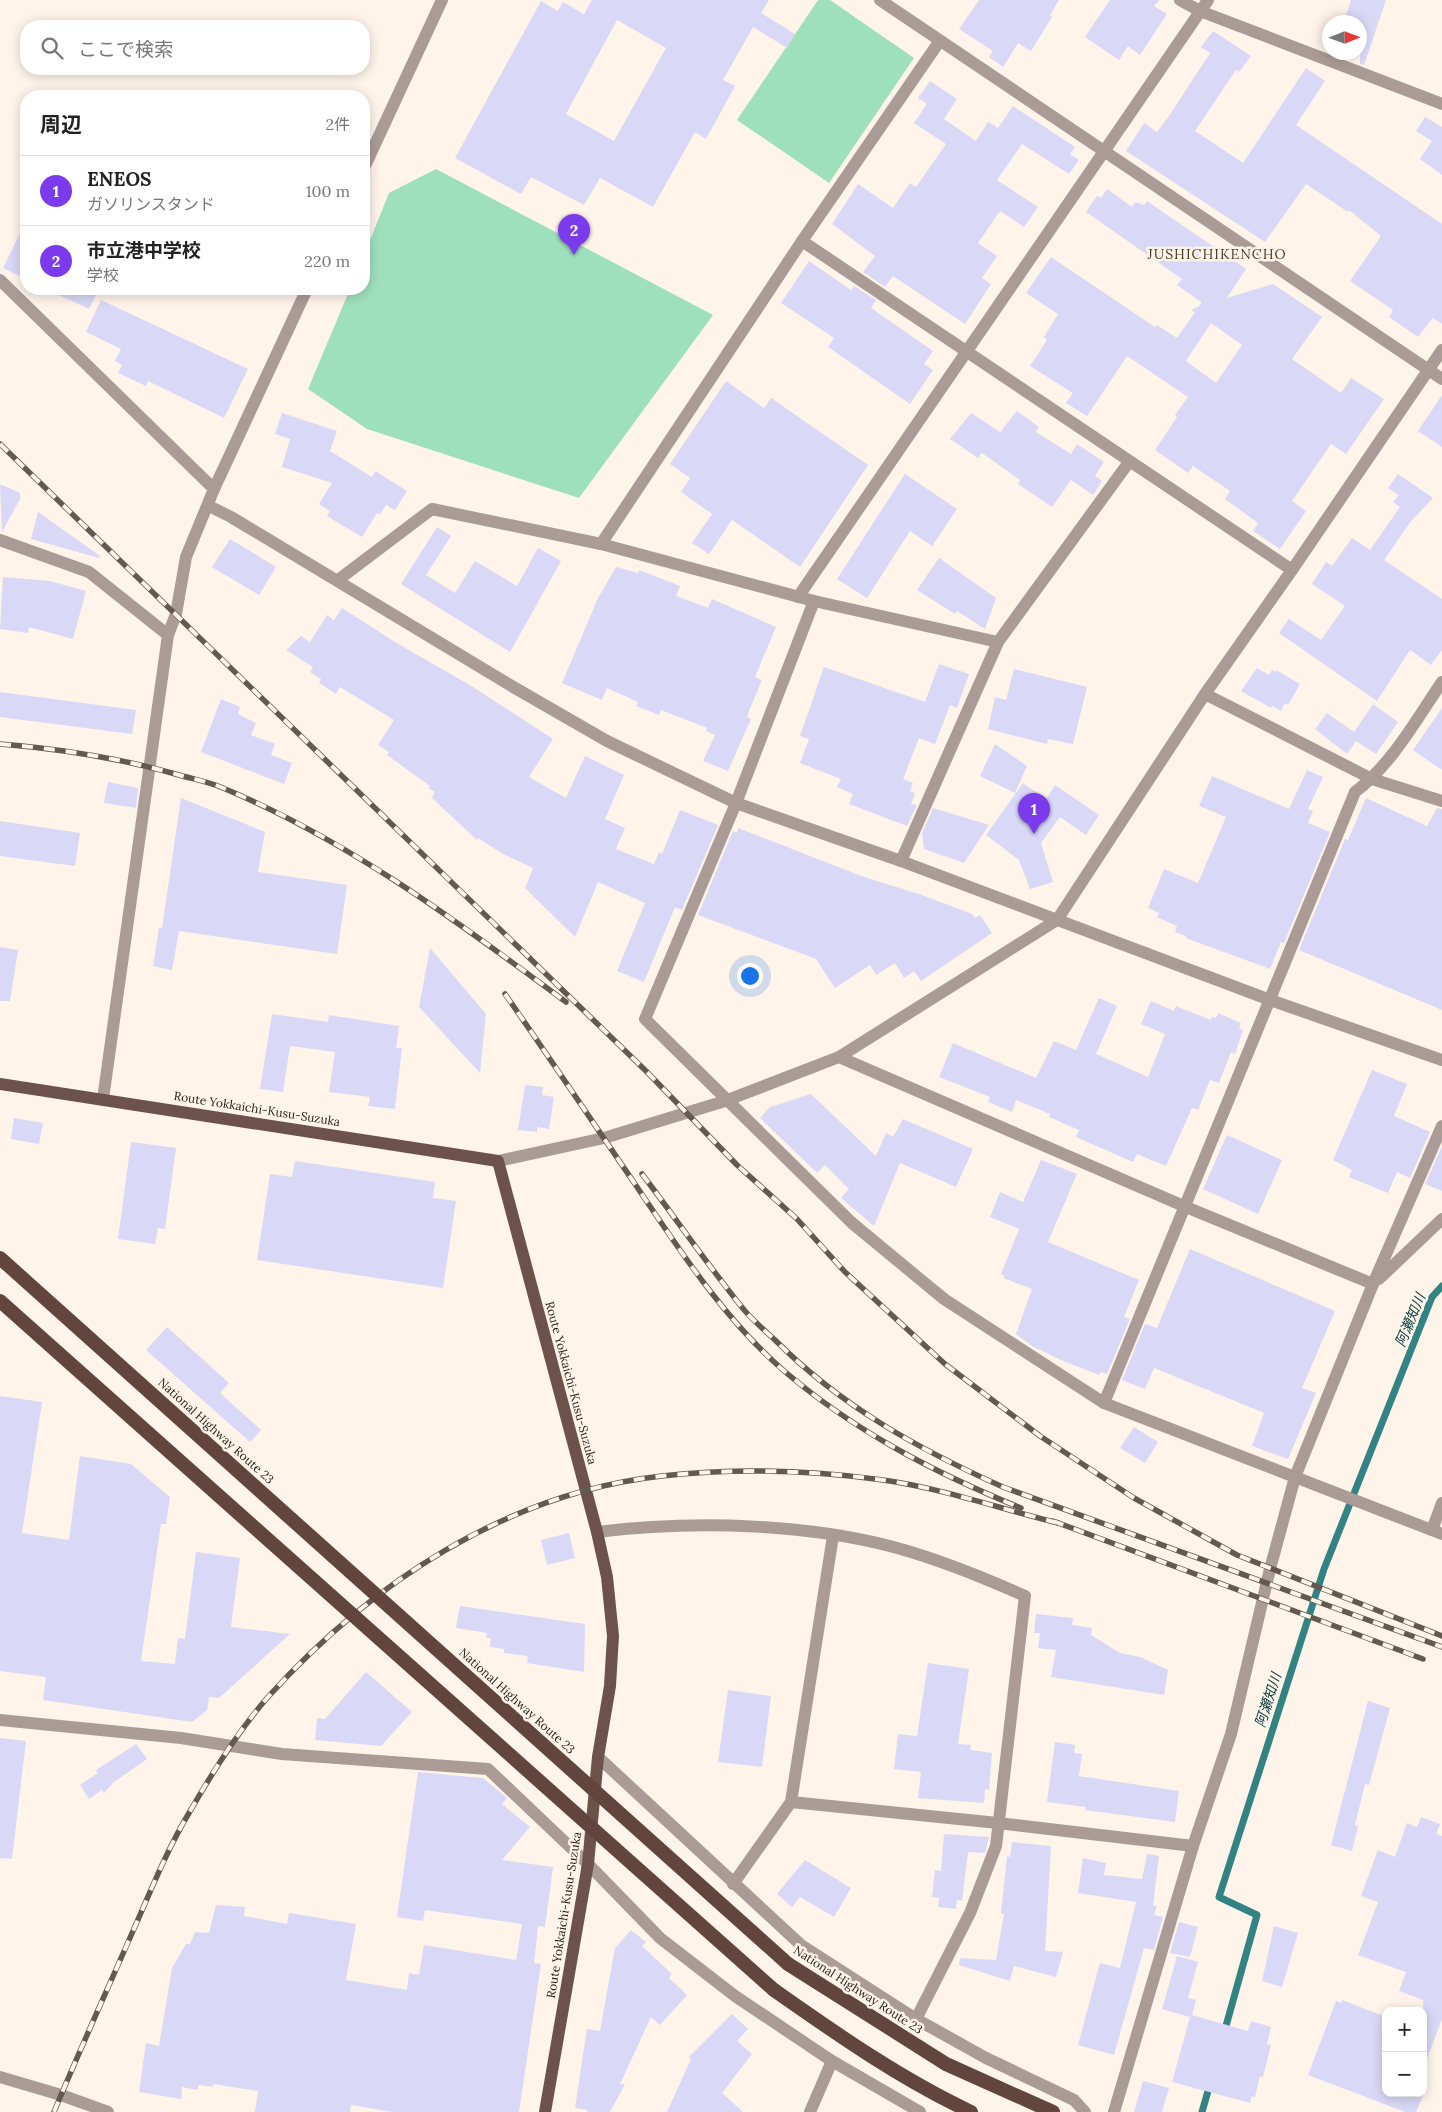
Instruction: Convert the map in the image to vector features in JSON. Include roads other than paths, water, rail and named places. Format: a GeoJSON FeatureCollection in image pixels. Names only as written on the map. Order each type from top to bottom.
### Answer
{"type":"FeatureCollection","features":[{"type":"Feature","properties":{"kind":"highway","name":"National Highway Route 23"},"geometry":{"type":"LineString","coordinates":[[0,1258],[788,1964],[946,2064],[1053,2112]]}},
{"type":"Feature","properties":{"kind":"highway"},"geometry":{"type":"LineString","coordinates":[[0,1301],[774,1990],[853,2046],[932,2093],[971,2112]]}},
{"type":"Feature","properties":{"kind":"main road","name":"Route Yokkaichi-Kusu-Suzuka"},"geometry":{"type":"LineString","coordinates":[[0,1084],[498,1161],[597,1532],[607,1577],[613,1636],[610,1686],[598,1757],[588,1864],[546,2112]]}},
{"type":"Feature","properties":{"kind":"street"},"geometry":{"type":"LineString","coordinates":[[370,155],[442,0]]}},
{"type":"Feature","properties":{"kind":"street"},"geometry":{"type":"LineString","coordinates":[[880,0],[939,42],[1442,379]]}},
{"type":"Feature","properties":{"kind":"street"},"geometry":{"type":"LineString","coordinates":[[1180,0],[1204,5],[1442,104]]}},
{"type":"Feature","properties":{"kind":"street"},"geometry":{"type":"LineString","coordinates":[[798,597],[1102,151],[1204,5]]}},
{"type":"Feature","properties":{"kind":"street"},"geometry":{"type":"LineString","coordinates":[[601,544],[802,241],[939,42]]}},
{"type":"Feature","properties":{"kind":"street"},"geometry":{"type":"LineString","coordinates":[[802,241],[1292,570]]}},
{"type":"Feature","properties":{"kind":"street"},"geometry":{"type":"LineString","coordinates":[[0,280],[214,489]]}},
{"type":"Feature","properties":{"kind":"street"},"geometry":{"type":"LineString","coordinates":[[103,1099],[168,635],[176,614],[186,557],[209,506],[214,489],[305,295]]}},
{"type":"Feature","properties":{"kind":"street"},"geometry":{"type":"LineString","coordinates":[[498,1161],[604,1138],[725,1101],[839,1058],[1057,920],[1205,694],[1442,350]]}},
{"type":"Feature","properties":{"kind":"street"},"geometry":{"type":"LineString","coordinates":[[901,861],[998,642],[1129,462]]}},
{"type":"Feature","properties":{"kind":"street"},"geometry":{"type":"LineString","coordinates":[[209,506],[338,580],[515,688],[607,741],[736,803],[901,861],[1270,1000],[1442,1060]]}},
{"type":"Feature","properties":{"kind":"street"},"geometry":{"type":"LineString","coordinates":[[338,580],[432,509],[601,544],[814,601],[998,642]]}},
{"type":"Feature","properties":{"kind":"street"},"geometry":{"type":"LineString","coordinates":[[0,540],[89,572],[168,635]]}},
{"type":"Feature","properties":{"kind":"street"},"geometry":{"type":"LineString","coordinates":[[814,601],[736,803],[645,1019],[725,1101],[852,1223],[944,1299],[1104,1403],[1437,1532],[1442,1503]]}},
{"type":"Feature","properties":{"kind":"street"},"geometry":{"type":"LineString","coordinates":[[1104,1403],[1355,792],[1372,779],[1390,758],[1442,682]]}},
{"type":"Feature","properties":{"kind":"street"},"geometry":{"type":"LineString","coordinates":[[1205,694],[1372,779],[1442,801]]}},
{"type":"Feature","properties":{"kind":"street"},"geometry":{"type":"LineString","coordinates":[[839,1058],[1186,1207],[1373,1284]]}},
{"type":"Feature","properties":{"kind":"street"},"geometry":{"type":"LineString","coordinates":[[1114,2112],[1193,1846],[1231,1734],[1270,1569],[1295,1477],[1373,1284],[1442,1126]]}},
{"type":"Feature","properties":{"kind":"street"},"geometry":{"type":"LineString","coordinates":[[1373,1284],[1442,1219]]}},
{"type":"Feature","properties":{"kind":"street"},"geometry":{"type":"LineString","coordinates":[[597,1532],[628,1528],[755,1526],[833,1536],[909,1552],[965,1570],[1025,1596],[996,1846],[970,1913],[916,2019]]}},
{"type":"Feature","properties":{"kind":"street"},"geometry":{"type":"LineString","coordinates":[[733,1884],[791,1802],[833,1536]]}},
{"type":"Feature","properties":{"kind":"street"},"geometry":{"type":"LineString","coordinates":[[0,1720],[181,1738],[282,1754],[488,1769],[588,1864],[660,1938],[735,1996],[832,2061],[920,2112]]}},
{"type":"Feature","properties":{"kind":"street"},"geometry":{"type":"LineString","coordinates":[[598,1757],[801,1945],[916,2019],[986,2058],[1074,2100],[1085,2112]]}},
{"type":"Feature","properties":{"kind":"street"},"geometry":{"type":"LineString","coordinates":[[791,1802],[998,1823],[1193,1846]]}},
{"type":"Feature","properties":{"kind":"street"},"geometry":{"type":"LineString","coordinates":[[810,2112],[832,2061]]}},
{"type":"Feature","properties":{"kind":"street"},"geometry":{"type":"LineString","coordinates":[[0,2078],[61,2095],[100,2111]]}},
{"type":"Feature","properties":{"kind":"waterway","name":"阿瀬知川"},"geometry":{"type":"LineString","coordinates":[[1224,2033],[1257,1915],[1219,1897],[1324,1569],[1432,1297],[1442,1286]]}},
{"type":"Feature","properties":{"kind":"waterway","name":"阿瀬知川"},"geometry":{"type":"LineString","coordinates":[[1202,2112],[1210,2084]]}},
{"type":"Feature","properties":{"kind":"railway"},"geometry":{"type":"LineString","coordinates":[[0,444],[646,1071],[737,1165],[797,1219],[845,1272],[945,1364],[1040,1436],[1134,1498],[1237,1555],[1442,1636]]}},
{"type":"Feature","properties":{"kind":"railway"},"geometry":{"type":"LineString","coordinates":[[0,744],[90,755],[157,769],[207,782],[269,809],[358,857],[443,913],[566,1002]]}},
{"type":"Feature","properties":{"kind":"railway"},"geometry":{"type":"LineString","coordinates":[[505,994],[703,1282],[741,1329],[762,1350],[810,1392],[896,1449],[989,1495],[1021,1508]]}},
{"type":"Feature","properties":{"kind":"railway"},"geometry":{"type":"LineString","coordinates":[[642,1174],[745,1311],[800,1364],[882,1424],[941,1457],[1003,1487],[1442,1647]]}},
{"type":"Feature","properties":{"kind":"railway"},"geometry":{"type":"LineString","coordinates":[[54,2112],[172,1844],[207,1783],[236,1738],[268,1697],[308,1655],[351,1617],[397,1581],[446,1550],[496,1523],[550,1502],[605,1486],[689,1473],[800,1472],[883,1480],[949,1493],[1058,1523]]}},
{"type":"Feature","properties":{"kind":"railway"},"geometry":{"type":"LineString","coordinates":[[1053,1521],[1423,1659]]}},
{"type":"Feature","properties":{"kind":"place","name":"市立港中学校"},"geometry":{"type":"Point","coordinates":[574,255]}},
{"type":"Feature","properties":{"kind":"place","name":"ENEOS"},"geometry":{"type":"Point","coordinates":[1034,834]}},
{"type":"Feature","properties":{"kind":"district","name":"JUSHICHIKENCHO"},"geometry":{"type":"Point","coordinates":[1217,254]}}]}
